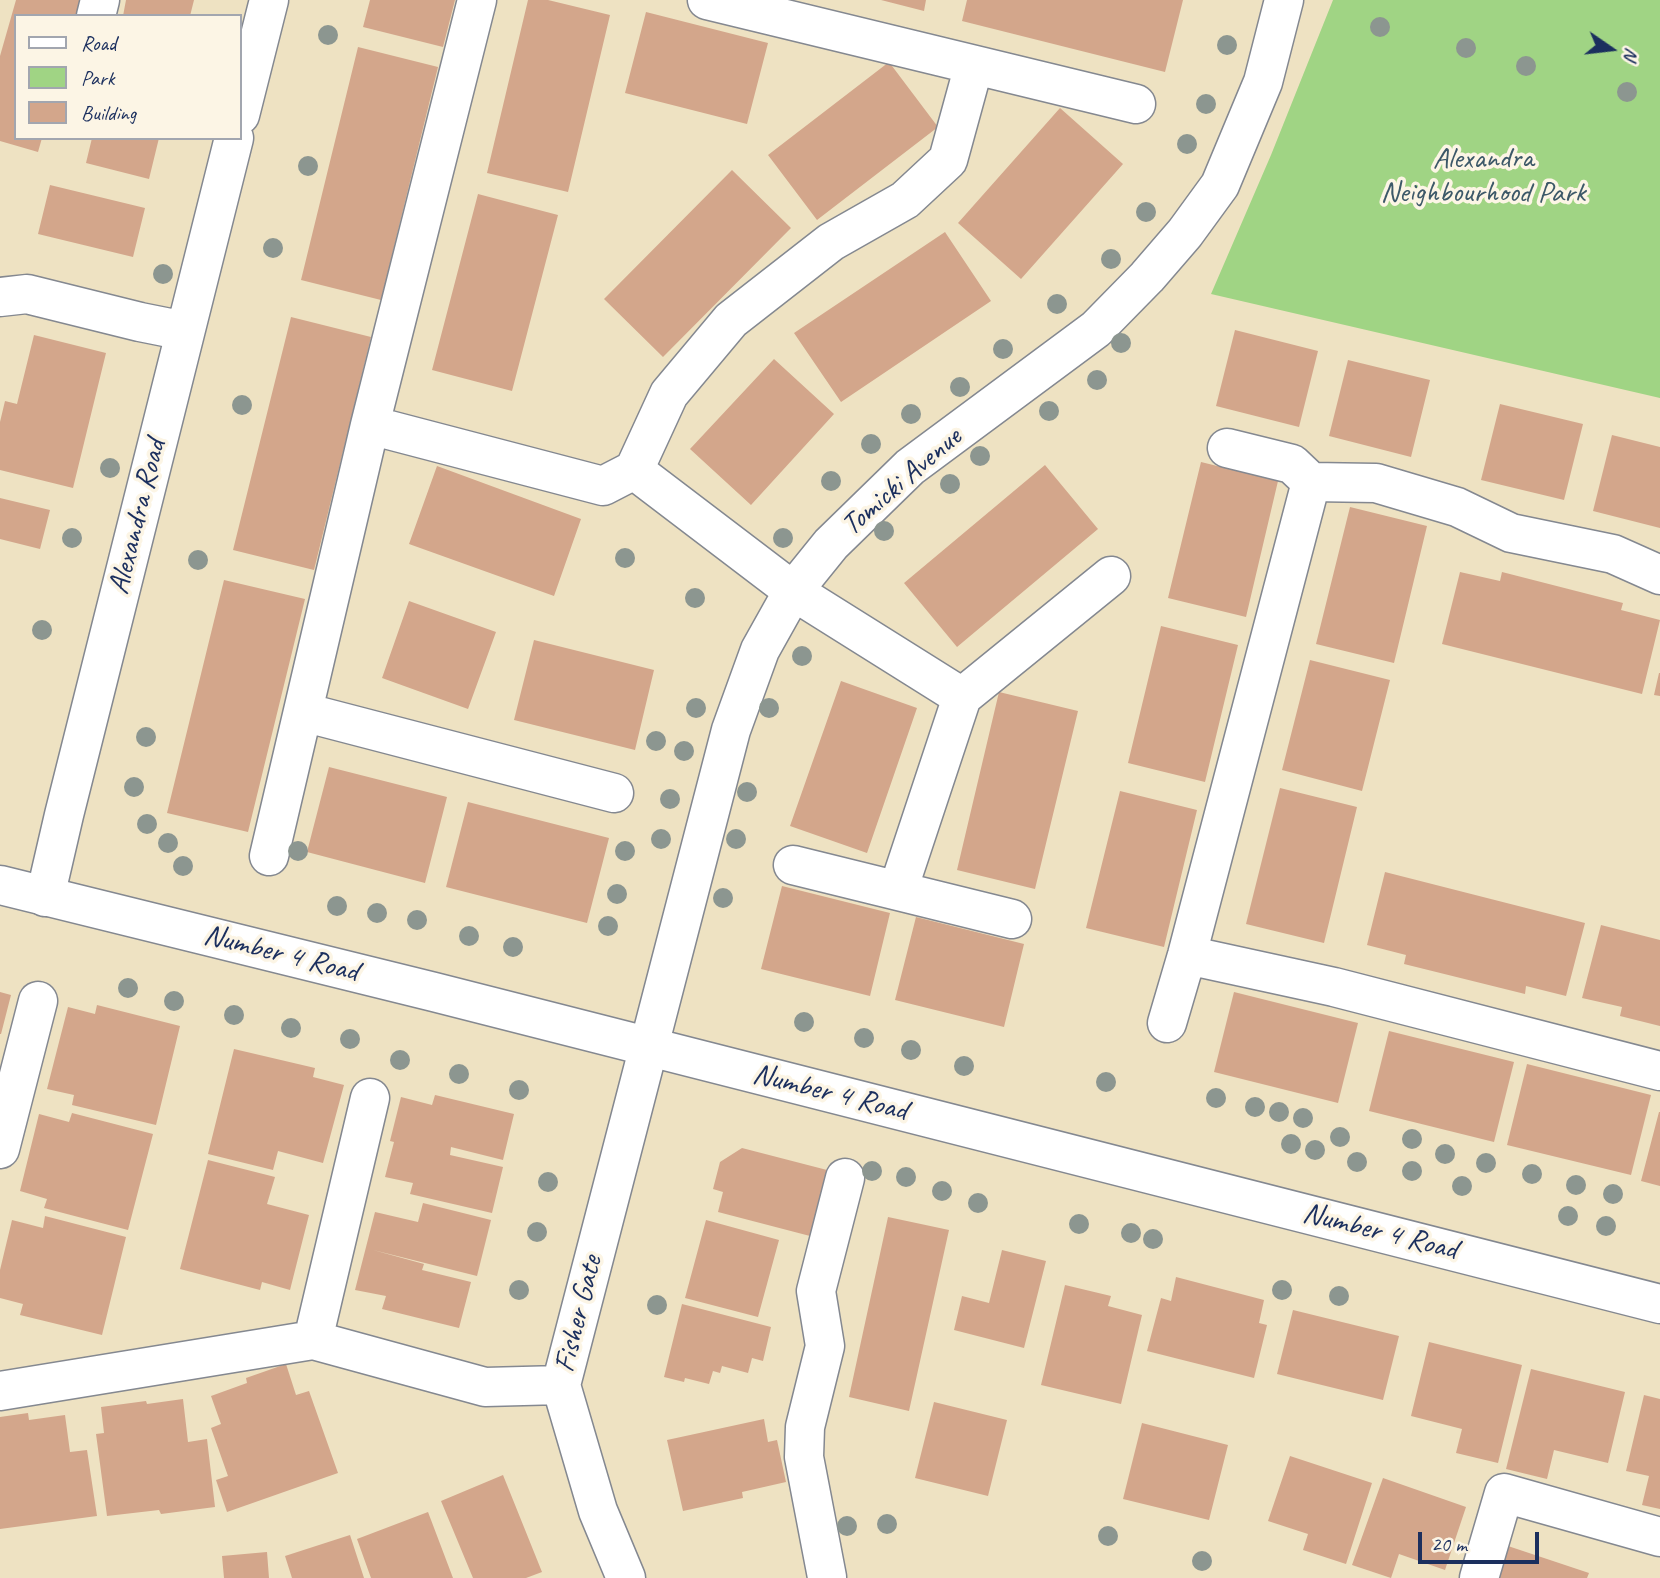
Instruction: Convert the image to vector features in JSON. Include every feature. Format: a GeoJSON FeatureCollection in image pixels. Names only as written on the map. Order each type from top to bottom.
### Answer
{"type":"FeatureCollection","features":[{"type":"Feature","properties":{"kind":"street"},"geometry":{"type":"LineString","coordinates":[[242,107],[269,0]]}},
{"type":"Feature","properties":{"kind":"street"},"geometry":{"type":"LineString","coordinates":[[269,856],[370,425],[477,0]]}},
{"type":"Feature","properties":{"kind":"street"},"geometry":{"type":"LineString","coordinates":[[707,0],[1136,104]]}},
{"type":"Feature","properties":{"kind":"street","name":"Tomicki Avenue"},"geometry":{"type":"LineString","coordinates":[[648,1046],[731,730],[760,650],[793,591],[831,544],[910,467],[1096,330],[1185,233],[1220,185],[1263,82],[1284,0]]}},
{"type":"Feature","properties":{"kind":"street"},"geometry":{"type":"LineString","coordinates":[[370,425],[603,486],[634,470],[669,394],[732,320],[831,242],[905,200],[948,160],[974,65]]}},
{"type":"Feature","properties":{"kind":"street","name":"Alexandra Road"},"geometry":{"type":"LineString","coordinates":[[45,897],[233,140]]}},
{"type":"Feature","properties":{"kind":"street"},"geometry":{"type":"LineString","coordinates":[[0,297],[27,295],[185,331]]}},
{"type":"Feature","properties":{"kind":"street"},"geometry":{"type":"LineString","coordinates":[[1227,448],[1292,464],[1311,481],[1376,483],[1457,508],[1511,533],[1613,554],[1660,575]]}},
{"type":"Feature","properties":{"kind":"street"},"geometry":{"type":"LineString","coordinates":[[634,470],[793,591],[962,697]]}},
{"type":"Feature","properties":{"kind":"street"},"geometry":{"type":"LineString","coordinates":[[1167,1023],[1311,481]]}},
{"type":"Feature","properties":{"kind":"street"},"geometry":{"type":"LineString","coordinates":[[898,890],[962,697],[1111,576]]}},
{"type":"Feature","properties":{"kind":"street"},"geometry":{"type":"LineString","coordinates":[[303,712],[614,793]]}},
{"type":"Feature","properties":{"kind":"street"},"geometry":{"type":"LineString","coordinates":[[793,865],[1012,919]]}},
{"type":"Feature","properties":{"kind":"street","name":"Number 4 Road"},"geometry":{"type":"LineString","coordinates":[[0,885],[648,1046],[1660,1304]]}},
{"type":"Feature","properties":{"kind":"street"},"geometry":{"type":"LineString","coordinates":[[1187,955],[1334,987],[1660,1071]]}},
{"type":"Feature","properties":{"kind":"street"},"geometry":{"type":"LineString","coordinates":[[0,1149],[38,1001]]}},
{"type":"Feature","properties":{"kind":"street","name":"Fisher Gate"},"geometry":{"type":"LineString","coordinates":[[626,1578],[598,1511],[561,1385],[648,1046]]}},
{"type":"Feature","properties":{"kind":"street"},"geometry":{"type":"LineString","coordinates":[[313,1340],[370,1098]]}},
{"type":"Feature","properties":{"kind":"street"},"geometry":{"type":"LineString","coordinates":[[828,1578],[804,1457],[806,1427],[825,1346],[816,1291],[845,1178]]}},
{"type":"Feature","properties":{"kind":"street"},"geometry":{"type":"LineString","coordinates":[[0,1391],[313,1340],[485,1387],[561,1385]]}},
{"type":"Feature","properties":{"kind":"street"},"geometry":{"type":"LineString","coordinates":[[1479,1578],[1504,1493],[1660,1537]]}},
{"type":"Feature","properties":{"kind":"green space","name":"Alexandra Neighbourhood Park"},"geometry":{"type":"Polygon","coordinates":[[[1333,0],[1660,0],[1660,398],[1211,294],[1271,155],[1333,0]]]}},
{"type":"Feature","properties":{"kind":"building"},"geometry":{"type":"Polygon","coordinates":[[[16,0],[82,0],[78,14],[14,14],[14,140],[41,140],[38,152],[0,141],[0,56],[16,0]]]}},
{"type":"Feature","properties":{"kind":"building"},"geometry":{"type":"Polygon","coordinates":[[[126,0],[194,0],[190,14],[123,14],[126,0]]]}},
{"type":"Feature","properties":{"kind":"building"},"geometry":{"type":"Polygon","coordinates":[[[370,0],[455,0],[443,47],[363,27],[370,0]]]}},
{"type":"Feature","properties":{"kind":"building"},"geometry":{"type":"Polygon","coordinates":[[[528,0],[548,0],[610,15],[568,192],[487,173],[528,0]]]}},
{"type":"Feature","properties":{"kind":"building"},"geometry":{"type":"Polygon","coordinates":[[[881,0],[926,0],[924,11],[881,0]]]}},
{"type":"Feature","properties":{"kind":"building"},"geometry":{"type":"Polygon","coordinates":[[[967,0],[1183,0],[1165,72],[962,21],[967,0]]]}},
{"type":"Feature","properties":{"kind":"building"},"geometry":{"type":"Polygon","coordinates":[[[646,12],[768,43],[747,124],[625,93],[646,12]]]}},
{"type":"Feature","properties":{"kind":"building"},"geometry":{"type":"Polygon","coordinates":[[[358,47],[438,67],[381,300],[301,280],[358,47]]]}},
{"type":"Feature","properties":{"kind":"building"},"geometry":{"type":"Polygon","coordinates":[[[889,62],[938,127],[817,220],[768,155],[889,62]]]}},
{"type":"Feature","properties":{"kind":"building"},"geometry":{"type":"Polygon","coordinates":[[[1060,108],[1123,164],[1021,279],[958,223],[1060,108]]]}},
{"type":"Feature","properties":{"kind":"building"},"geometry":{"type":"Polygon","coordinates":[[[92,140],[159,140],[149,179],[86,163],[92,140]]]}},
{"type":"Feature","properties":{"kind":"building"},"geometry":{"type":"Polygon","coordinates":[[[732,170],[791,228],[663,357],[604,299],[732,170]]]}},
{"type":"Feature","properties":{"kind":"building"},"geometry":{"type":"Polygon","coordinates":[[[50,185],[145,208],[133,257],[38,234],[50,185]]]}},
{"type":"Feature","properties":{"kind":"building"},"geometry":{"type":"Polygon","coordinates":[[[478,194],[558,215],[512,391],[432,370],[478,194]]]}},
{"type":"Feature","properties":{"kind":"building"},"geometry":{"type":"Polygon","coordinates":[[[945,232],[991,301],[841,402],[794,333],[945,232]]]}},
{"type":"Feature","properties":{"kind":"building"},"geometry":{"type":"Polygon","coordinates":[[[291,317],[371,337],[314,570],[233,550],[291,317]]]}},
{"type":"Feature","properties":{"kind":"building"},"geometry":{"type":"Polygon","coordinates":[[[1235,330],[1318,351],[1299,427],[1216,406],[1235,330]]]}},
{"type":"Feature","properties":{"kind":"building"},"geometry":{"type":"Polygon","coordinates":[[[34,335],[106,353],[73,488],[0,470],[0,422],[5,401],[17,404],[34,335]]]}},
{"type":"Feature","properties":{"kind":"building"},"geometry":{"type":"Polygon","coordinates":[[[774,359],[834,414],[751,505],[690,449],[774,359]]]}},
{"type":"Feature","properties":{"kind":"building"},"geometry":{"type":"Polygon","coordinates":[[[1348,360],[1430,380],[1411,457],[1329,436],[1348,360]]]}},
{"type":"Feature","properties":{"kind":"building"},"geometry":{"type":"Polygon","coordinates":[[[1500,404],[1583,424],[1564,500],[1481,480],[1500,404]]]}},
{"type":"Feature","properties":{"kind":"building"},"geometry":{"type":"Polygon","coordinates":[[[1612,435],[1660,447],[1660,528],[1593,511],[1612,435]]]}},
{"type":"Feature","properties":{"kind":"building"},"geometry":{"type":"Polygon","coordinates":[[[1201,462],[1278,481],[1246,617],[1168,598],[1201,462]]]}},
{"type":"Feature","properties":{"kind":"building"},"geometry":{"type":"Polygon","coordinates":[[[1045,465],[1098,529],[957,647],[904,583],[1045,465]]]}},
{"type":"Feature","properties":{"kind":"building"},"geometry":{"type":"Polygon","coordinates":[[[437,466],[581,519],[554,596],[409,544],[437,466]]]}},
{"type":"Feature","properties":{"kind":"building"},"geometry":{"type":"Polygon","coordinates":[[[0,498],[50,510],[40,549],[0,539],[0,498]]]}},
{"type":"Feature","properties":{"kind":"building"},"geometry":{"type":"Polygon","coordinates":[[[1350,507],[1427,526],[1394,663],[1316,644],[1350,507]]]}},
{"type":"Feature","properties":{"kind":"building"},"geometry":{"type":"Polygon","coordinates":[[[1460,572],[1500,581],[1502,572],[1623,603],[1621,610],[1660,620],[1642,694],[1442,644],[1460,572]]]}},
{"type":"Feature","properties":{"kind":"building"},"geometry":{"type":"Polygon","coordinates":[[[224,580],[305,599],[248,832],[167,813],[224,580]]]}},
{"type":"Feature","properties":{"kind":"building"},"geometry":{"type":"Polygon","coordinates":[[[409,601],[496,632],[468,709],[382,678],[409,601]]]}},
{"type":"Feature","properties":{"kind":"building"},"geometry":{"type":"Polygon","coordinates":[[[1161,626],[1238,645],[1205,782],[1128,763],[1161,626]]]}},
{"type":"Feature","properties":{"kind":"building"},"geometry":{"type":"Polygon","coordinates":[[[534,640],[654,670],[635,750],[514,720],[534,640]]]}},
{"type":"Feature","properties":{"kind":"building"},"geometry":{"type":"Polygon","coordinates":[[[1310,660],[1390,680],[1362,791],[1282,770],[1310,660]]]}},
{"type":"Feature","properties":{"kind":"building"},"geometry":{"type":"Polygon","coordinates":[[[1660,673],[1660,696],[1654,695],[1660,673]]]}},
{"type":"Feature","properties":{"kind":"building"},"geometry":{"type":"Polygon","coordinates":[[[841,681],[917,708],[867,853],[790,826],[841,681]]]}},
{"type":"Feature","properties":{"kind":"building"},"geometry":{"type":"Polygon","coordinates":[[[999,692],[1078,711],[1035,889],[957,870],[999,692]]]}},
{"type":"Feature","properties":{"kind":"building"},"geometry":{"type":"Polygon","coordinates":[[[329,767],[447,797],[425,883],[307,852],[329,767]]]}},
{"type":"Feature","properties":{"kind":"building"},"geometry":{"type":"Polygon","coordinates":[[[1280,788],[1357,807],[1324,943],[1246,924],[1280,788]]]}},
{"type":"Feature","properties":{"kind":"building"},"geometry":{"type":"Polygon","coordinates":[[[1120,791],[1197,810],[1164,947],[1086,928],[1120,791]]]}},
{"type":"Feature","properties":{"kind":"building"},"geometry":{"type":"Polygon","coordinates":[[[468,802],[609,838],[587,923],[446,887],[468,802]]]}},
{"type":"Feature","properties":{"kind":"building"},"geometry":{"type":"Polygon","coordinates":[[[1385,872],[1585,923],[1566,996],[1526,986],[1525,994],[1404,964],[1406,955],[1367,945],[1385,872]]]}},
{"type":"Feature","properties":{"kind":"building"},"geometry":{"type":"Polygon","coordinates":[[[782,886],[890,913],[870,996],[761,969],[782,886]]]}},
{"type":"Feature","properties":{"kind":"building"},"geometry":{"type":"Polygon","coordinates":[[[916,917],[1024,944],[1004,1027],[895,1000],[916,917]]]}},
{"type":"Feature","properties":{"kind":"building"},"geometry":{"type":"Polygon","coordinates":[[[1601,925],[1660,940],[1660,1026],[1620,1016],[1622,1007],[1582,998],[1601,925]]]}},
{"type":"Feature","properties":{"kind":"building"},"geometry":{"type":"Polygon","coordinates":[[[0,992],[11,995],[1,1034],[0,1034],[0,992]]]}},
{"type":"Feature","properties":{"kind":"building"},"geometry":{"type":"Polygon","coordinates":[[[1234,992],[1358,1023],[1338,1103],[1214,1072],[1234,992]]]}},
{"type":"Feature","properties":{"kind":"building"},"geometry":{"type":"Polygon","coordinates":[[[97,1005],[180,1026],[156,1125],[72,1105],[74,1095],[47,1089],[68,1007],[95,1014],[97,1005]]]}},
{"type":"Feature","properties":{"kind":"building"},"geometry":{"type":"Polygon","coordinates":[[[1389,1031],[1514,1062],[1494,1142],[1369,1111],[1389,1031]]]}},
{"type":"Feature","properties":{"kind":"building"},"geometry":{"type":"Polygon","coordinates":[[[234,1049],[315,1068],[313,1077],[344,1085],[323,1163],[278,1151],[273,1170],[208,1154],[234,1049]]]}},
{"type":"Feature","properties":{"kind":"building"},"geometry":{"type":"Polygon","coordinates":[[[1527,1064],[1651,1095],[1631,1175],[1507,1145],[1527,1064]]]}},
{"type":"Feature","properties":{"kind":"building"},"geometry":{"type":"Polygon","coordinates":[[[435,1095],[514,1114],[503,1160],[451,1147],[450,1155],[503,1167],[492,1213],[410,1194],[413,1183],[385,1177],[394,1142],[390,1141],[401,1097],[432,1105],[435,1095]]]}},
{"type":"Feature","properties":{"kind":"building"},"geometry":{"type":"Polygon","coordinates":[[[1660,1112],[1660,1186],[1641,1181],[1660,1112]]]}},
{"type":"Feature","properties":{"kind":"building"},"geometry":{"type":"Polygon","coordinates":[[[72,1113],[153,1134],[128,1230],[44,1208],[47,1199],[20,1191],[39,1114],[69,1122],[72,1113]]]}},
{"type":"Feature","properties":{"kind":"building"},"geometry":{"type":"Polygon","coordinates":[[[742,1148],[827,1170],[810,1236],[718,1212],[723,1192],[713,1189],[720,1162],[742,1148]]]}},
{"type":"Feature","properties":{"kind":"building"},"geometry":{"type":"Polygon","coordinates":[[[208,1160],[275,1177],[267,1204],[309,1215],[290,1290],[262,1282],[260,1290],[180,1269],[208,1160]]]}},
{"type":"Feature","properties":{"kind":"building"},"geometry":{"type":"Polygon","coordinates":[[[423,1203],[491,1220],[477,1276],[373,1250],[424,1264],[422,1270],[471,1282],[459,1328],[382,1309],[386,1296],[355,1290],[375,1212],[418,1222],[423,1203]]]}},
{"type":"Feature","properties":{"kind":"building"},"geometry":{"type":"Polygon","coordinates":[[[45,1216],[126,1237],[102,1335],[20,1315],[23,1304],[0,1298],[0,1270],[12,1220],[43,1228],[45,1216]]]}},
{"type":"Feature","properties":{"kind":"building"},"geometry":{"type":"Polygon","coordinates":[[[888,1217],[949,1230],[909,1411],[849,1397],[888,1217]]]}},
{"type":"Feature","properties":{"kind":"building"},"geometry":{"type":"Polygon","coordinates":[[[706,1220],[779,1240],[758,1317],[685,1298],[706,1220]]]}},
{"type":"Feature","properties":{"kind":"building"},"geometry":{"type":"Polygon","coordinates":[[[1002,1250],[1046,1261],[1024,1348],[954,1330],[962,1296],[989,1303],[1002,1250]]]}},
{"type":"Feature","properties":{"kind":"building"},"geometry":{"type":"Polygon","coordinates":[[[1176,1277],[1264,1300],[1259,1323],[1267,1325],[1254,1378],[1147,1351],[1161,1298],[1171,1301],[1176,1277]]]}},
{"type":"Feature","properties":{"kind":"building"},"geometry":{"type":"Polygon","coordinates":[[[1065,1285],[1111,1296],[1108,1306],[1142,1315],[1121,1404],[1041,1385],[1065,1285]]]}},
{"type":"Feature","properties":{"kind":"building"},"geometry":{"type":"Polygon","coordinates":[[[682,1304],[771,1327],[763,1361],[752,1358],[748,1373],[722,1366],[720,1373],[713,1371],[709,1384],[685,1378],[684,1382],[664,1377],[682,1304]]]}},
{"type":"Feature","properties":{"kind":"building"},"geometry":{"type":"Polygon","coordinates":[[[1293,1310],[1399,1336],[1383,1400],[1277,1374],[1293,1310]]]}},
{"type":"Feature","properties":{"kind":"building"},"geometry":{"type":"Polygon","coordinates":[[[1429,1342],[1522,1365],[1498,1463],[1456,1453],[1462,1429],[1411,1416],[1429,1342]]]}},
{"type":"Feature","properties":{"kind":"building"},"geometry":{"type":"Polygon","coordinates":[[[286,1364],[296,1395],[309,1391],[338,1473],[227,1512],[216,1480],[228,1476],[211,1428],[221,1424],[211,1396],[247,1383],[246,1378],[286,1364]]]}},
{"type":"Feature","properties":{"kind":"building"},"geometry":{"type":"Polygon","coordinates":[[[1531,1369],[1625,1392],[1608,1463],[1554,1450],[1547,1479],[1506,1469],[1531,1369]]]}},
{"type":"Feature","properties":{"kind":"building"},"geometry":{"type":"Polygon","coordinates":[[[1644,1395],[1660,1399],[1660,1509],[1642,1505],[1649,1476],[1626,1471],[1644,1395]]]}},
{"type":"Feature","properties":{"kind":"building"},"geometry":{"type":"Polygon","coordinates":[[[183,1399],[188,1442],[207,1439],[215,1507],[161,1514],[159,1510],[107,1516],[96,1434],[104,1433],[101,1407],[183,1399]]]}},
{"type":"Feature","properties":{"kind":"building"},"geometry":{"type":"Polygon","coordinates":[[[934,1402],[1007,1420],[988,1496],[915,1478],[934,1402]]]}},
{"type":"Feature","properties":{"kind":"building"},"geometry":{"type":"Polygon","coordinates":[[[28,1413],[29,1420],[65,1415],[70,1452],[87,1450],[97,1516],[0,1529],[0,1417],[28,1413]]]}},
{"type":"Feature","properties":{"kind":"building"},"geometry":{"type":"Polygon","coordinates":[[[764,1419],[768,1442],[777,1440],[786,1482],[742,1492],[743,1498],[683,1511],[667,1440],[764,1419]]]}},
{"type":"Feature","properties":{"kind":"building"},"geometry":{"type":"Polygon","coordinates":[[[1142,1423],[1228,1445],[1209,1520],[1123,1499],[1142,1423]]]}},
{"type":"Feature","properties":{"kind":"building"},"geometry":{"type":"Polygon","coordinates":[[[1290,1456],[1372,1483],[1346,1564],[1303,1550],[1308,1534],[1268,1521],[1290,1456]]]}},
{"type":"Feature","properties":{"kind":"building"},"geometry":{"type":"Polygon","coordinates":[[[503,1475],[542,1572],[526,1578],[473,1578],[441,1501],[503,1475]]]}},
{"type":"Feature","properties":{"kind":"building"},"geometry":{"type":"Polygon","coordinates":[[[1383,1478],[1466,1507],[1445,1570],[1399,1554],[1391,1578],[1352,1565],[1383,1478]]]}},
{"type":"Feature","properties":{"kind":"building"},"geometry":{"type":"Polygon","coordinates":[[[428,1512],[453,1578],[371,1578],[357,1539],[428,1512]]]}},
{"type":"Feature","properties":{"kind":"building"},"geometry":{"type":"Polygon","coordinates":[[[350,1535],[364,1578],[292,1578],[285,1556],[350,1535]]]}},
{"type":"Feature","properties":{"kind":"building"},"geometry":{"type":"Polygon","coordinates":[[[1508,1546],[1589,1573],[1587,1578],[1498,1578],[1508,1546]]]}},
{"type":"Feature","properties":{"kind":"building"},"geometry":{"type":"Polygon","coordinates":[[[267,1552],[269,1578],[224,1578],[222,1556],[267,1552]]]}}]}
